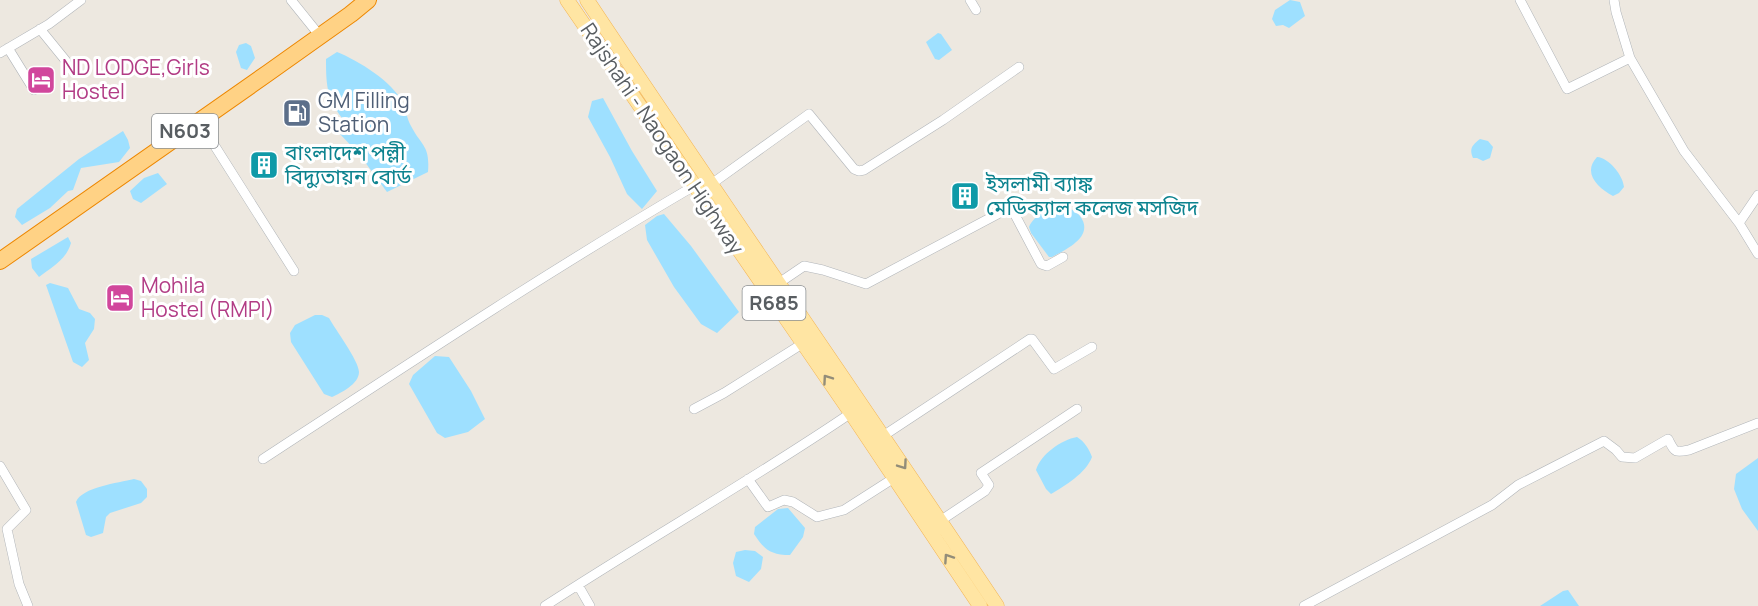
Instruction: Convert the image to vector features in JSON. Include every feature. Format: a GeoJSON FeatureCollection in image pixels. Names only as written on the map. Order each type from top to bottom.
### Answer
{"type":"FeatureCollection","features":[{"type":"Feature","properties":{"kind":"highway","name":"N603"},"geometry":{"type":"LineString","coordinates":[[0,261],[368,0]]}},
{"type":"Feature","properties":{"kind":"main road","name":"Rajshahi - Naogaon Highway"},"geometry":{"type":"LineString","coordinates":[[567,0],[694,186],[883,436],[997,606]]}},
{"type":"Feature","properties":{"kind":"main road","name":"Rajshahi - Naogaon Highway"},"geometry":{"type":"LineString","coordinates":[[586,0],[710,185],[772,288],[802,344],[981,606]]}},
{"type":"Feature","properties":{"kind":"street"},"geometry":{"type":"LineString","coordinates":[[34,90],[4,51],[81,0]]}},
{"type":"Feature","properties":{"kind":"street"},"geometry":{"type":"LineString","coordinates":[[291,0],[320,36]]}},
{"type":"Feature","properties":{"kind":"street"},"geometry":{"type":"LineString","coordinates":[[970,0],[976,10]]}},
{"type":"Feature","properties":{"kind":"street"},"geometry":{"type":"LineString","coordinates":[[1520,0],[1568,89],[1630,58]]}},
{"type":"Feature","properties":{"kind":"street"},"geometry":{"type":"LineString","coordinates":[[1614,0],[1630,58],[1684,151],[1738,223],[1758,254]]}},
{"type":"Feature","properties":{"kind":"street"},"geometry":{"type":"LineString","coordinates":[[40,29],[66,61]]}},
{"type":"Feature","properties":{"kind":"street"},"geometry":{"type":"LineString","coordinates":[[710,185],[809,114],[854,169],[864,170],[943,120],[1019,67]]}},
{"type":"Feature","properties":{"kind":"street"},"geometry":{"type":"LineString","coordinates":[[199,121],[294,271]]}},
{"type":"Feature","properties":{"kind":"street"},"geometry":{"type":"LineString","coordinates":[[262,459],[448,338],[694,186]]}},
{"type":"Feature","properties":{"kind":"street"},"geometry":{"type":"LineString","coordinates":[[1738,223],[1758,195]]}},
{"type":"Feature","properties":{"kind":"street"},"geometry":{"type":"LineString","coordinates":[[772,288],[804,266],[866,284],[1008,209],[1013,211],[1041,264],[1047,266],[1063,257]]}},
{"type":"Feature","properties":{"kind":"street"},"geometry":{"type":"LineString","coordinates":[[883,436],[1030,339],[1054,369],[1092,347]]}},
{"type":"Feature","properties":{"kind":"street"},"geometry":{"type":"LineString","coordinates":[[694,409],[802,344]]}},
{"type":"Feature","properties":{"kind":"street"},"geometry":{"type":"LineString","coordinates":[[940,521],[985,491],[989,485],[981,473],[1077,409]]}},
{"type":"Feature","properties":{"kind":"street"},"geometry":{"type":"LineString","coordinates":[[545,606],[801,447],[850,413]]}},
{"type":"Feature","properties":{"kind":"street"},"geometry":{"type":"LineString","coordinates":[[1304,606],[1492,505],[1518,485],[1604,441],[1622,457],[1635,458],[1668,439],[1674,451],[1678,452],[1689,450],[1758,423]]}},
{"type":"Feature","properties":{"kind":"street"},"geometry":{"type":"LineString","coordinates":[[0,466],[26,510],[7,529],[19,584],[28,606]]}},
{"type":"Feature","properties":{"kind":"street"},"geometry":{"type":"LineString","coordinates":[[748,479],[768,507],[784,500],[793,502],[817,517],[844,510],[894,478]]}},
{"type":"Feature","properties":{"kind":"street"},"geometry":{"type":"LineString","coordinates":[[578,585],[590,606]]}},
{"type":"Feature","properties":{"kind":"water"},"geometry":{"type":"Polygon","coordinates":[[[1290,0],[1300,2],[1305,16],[1289,28],[1283,25],[1276,26],[1272,19],[1275,10],[1290,0]]]}},
{"type":"Feature","properties":{"kind":"water"},"geometry":{"type":"Polygon","coordinates":[[[938,33],[952,50],[939,60],[935,59],[926,42],[938,33]]]}},
{"type":"Feature","properties":{"kind":"water"},"geometry":{"type":"Polygon","coordinates":[[[246,43],[251,46],[255,58],[247,70],[241,68],[236,52],[239,45],[246,43]]]}},
{"type":"Feature","properties":{"kind":"water"},"geometry":{"type":"Polygon","coordinates":[[[337,52],[374,73],[398,95],[408,120],[428,156],[428,172],[387,192],[359,154],[339,133],[338,124],[345,122],[331,100],[326,69],[326,59],[337,52]]]}},
{"type":"Feature","properties":{"kind":"water"},"geometry":{"type":"Polygon","coordinates":[[[603,98],[657,191],[642,209],[627,194],[588,117],[592,101],[603,98]]]}},
{"type":"Feature","properties":{"kind":"water"},"geometry":{"type":"Polygon","coordinates":[[[123,131],[130,148],[119,162],[81,168],[73,190],[68,191],[50,208],[22,225],[15,217],[17,209],[79,159],[123,131]]]}},
{"type":"Feature","properties":{"kind":"water"},"geometry":{"type":"Polygon","coordinates":[[[1480,139],[1488,141],[1493,147],[1490,158],[1483,161],[1473,158],[1471,152],[1473,145],[1480,139]]]}},
{"type":"Feature","properties":{"kind":"water"},"geometry":{"type":"Polygon","coordinates":[[[1597,157],[1606,160],[1618,172],[1624,187],[1619,193],[1613,196],[1594,180],[1591,169],[1597,157]]]}},
{"type":"Feature","properties":{"kind":"water"},"geometry":{"type":"Polygon","coordinates":[[[158,173],[167,184],[141,203],[133,199],[130,191],[144,178],[158,173]]]}},
{"type":"Feature","properties":{"kind":"water"},"geometry":{"type":"Polygon","coordinates":[[[1064,205],[1080,216],[1084,223],[1084,230],[1082,236],[1071,246],[1049,257],[1029,227],[1043,212],[1064,205]]]}},
{"type":"Feature","properties":{"kind":"water"},"geometry":{"type":"Polygon","coordinates":[[[664,214],[691,246],[739,312],[717,333],[701,324],[674,287],[647,240],[645,225],[664,214]]]}},
{"type":"Feature","properties":{"kind":"water"},"geometry":{"type":"Polygon","coordinates":[[[68,237],[71,243],[66,254],[39,277],[32,268],[31,259],[68,237]]]}},
{"type":"Feature","properties":{"kind":"water"},"geometry":{"type":"Polygon","coordinates":[[[50,283],[68,288],[79,309],[90,313],[95,319],[94,329],[85,343],[89,360],[82,367],[73,362],[46,285],[50,283]]]}},
{"type":"Feature","properties":{"kind":"water"},"geometry":{"type":"Polygon","coordinates":[[[315,315],[329,318],[358,367],[358,376],[353,384],[332,397],[324,394],[291,342],[290,333],[295,325],[315,315]]]}},
{"type":"Feature","properties":{"kind":"water"},"geometry":{"type":"Polygon","coordinates":[[[435,356],[449,357],[471,391],[485,419],[468,432],[445,438],[437,433],[409,384],[413,375],[435,356]]]}},
{"type":"Feature","properties":{"kind":"water"},"geometry":{"type":"Polygon","coordinates":[[[1077,437],[1092,457],[1080,474],[1051,494],[1036,470],[1042,459],[1052,449],[1077,437]]]}},
{"type":"Feature","properties":{"kind":"water"},"geometry":{"type":"Polygon","coordinates":[[[1758,458],[1758,531],[1742,509],[1734,489],[1736,474],[1758,458]]]}},
{"type":"Feature","properties":{"kind":"water"},"geometry":{"type":"Polygon","coordinates":[[[134,479],[141,481],[147,489],[147,497],[141,503],[110,513],[106,517],[103,533],[91,537],[86,535],[76,502],[80,497],[101,486],[134,479]]]}},
{"type":"Feature","properties":{"kind":"water"},"geometry":{"type":"Polygon","coordinates":[[[788,508],[805,528],[803,537],[790,555],[777,554],[761,544],[754,534],[755,527],[778,509],[788,508]]]}},
{"type":"Feature","properties":{"kind":"water"},"geometry":{"type":"Polygon","coordinates":[[[755,551],[763,557],[761,569],[749,582],[736,576],[733,563],[736,552],[755,551]]]}},
{"type":"Feature","properties":{"kind":"water"},"geometry":{"type":"Polygon","coordinates":[[[1568,590],[1579,606],[1540,606],[1563,591],[1568,590]]]}},
{"type":"Feature","properties":{"kind":"place","name":"ND LODGE,Girls Hostel"},"geometry":{"type":"Point","coordinates":[41,80]}},
{"type":"Feature","properties":{"kind":"place","name":"GM Filling Station"},"geometry":{"type":"Point","coordinates":[297,113]}},
{"type":"Feature","properties":{"kind":"place","name":"বাংলাদেশ পল্লী বিদ্যুতায়ন বোর্ড"},"geometry":{"type":"Point","coordinates":[264,165]}},
{"type":"Feature","properties":{"kind":"place","name":"ইসলামী ব্যাঙ্ক মেডিক্যাল কলেজ মসজিদ"},"geometry":{"type":"Point","coordinates":[965,196]}},
{"type":"Feature","properties":{"kind":"place","name":"Mohila Hostel (RMPI)"},"geometry":{"type":"Point","coordinates":[120,298]}}]}
